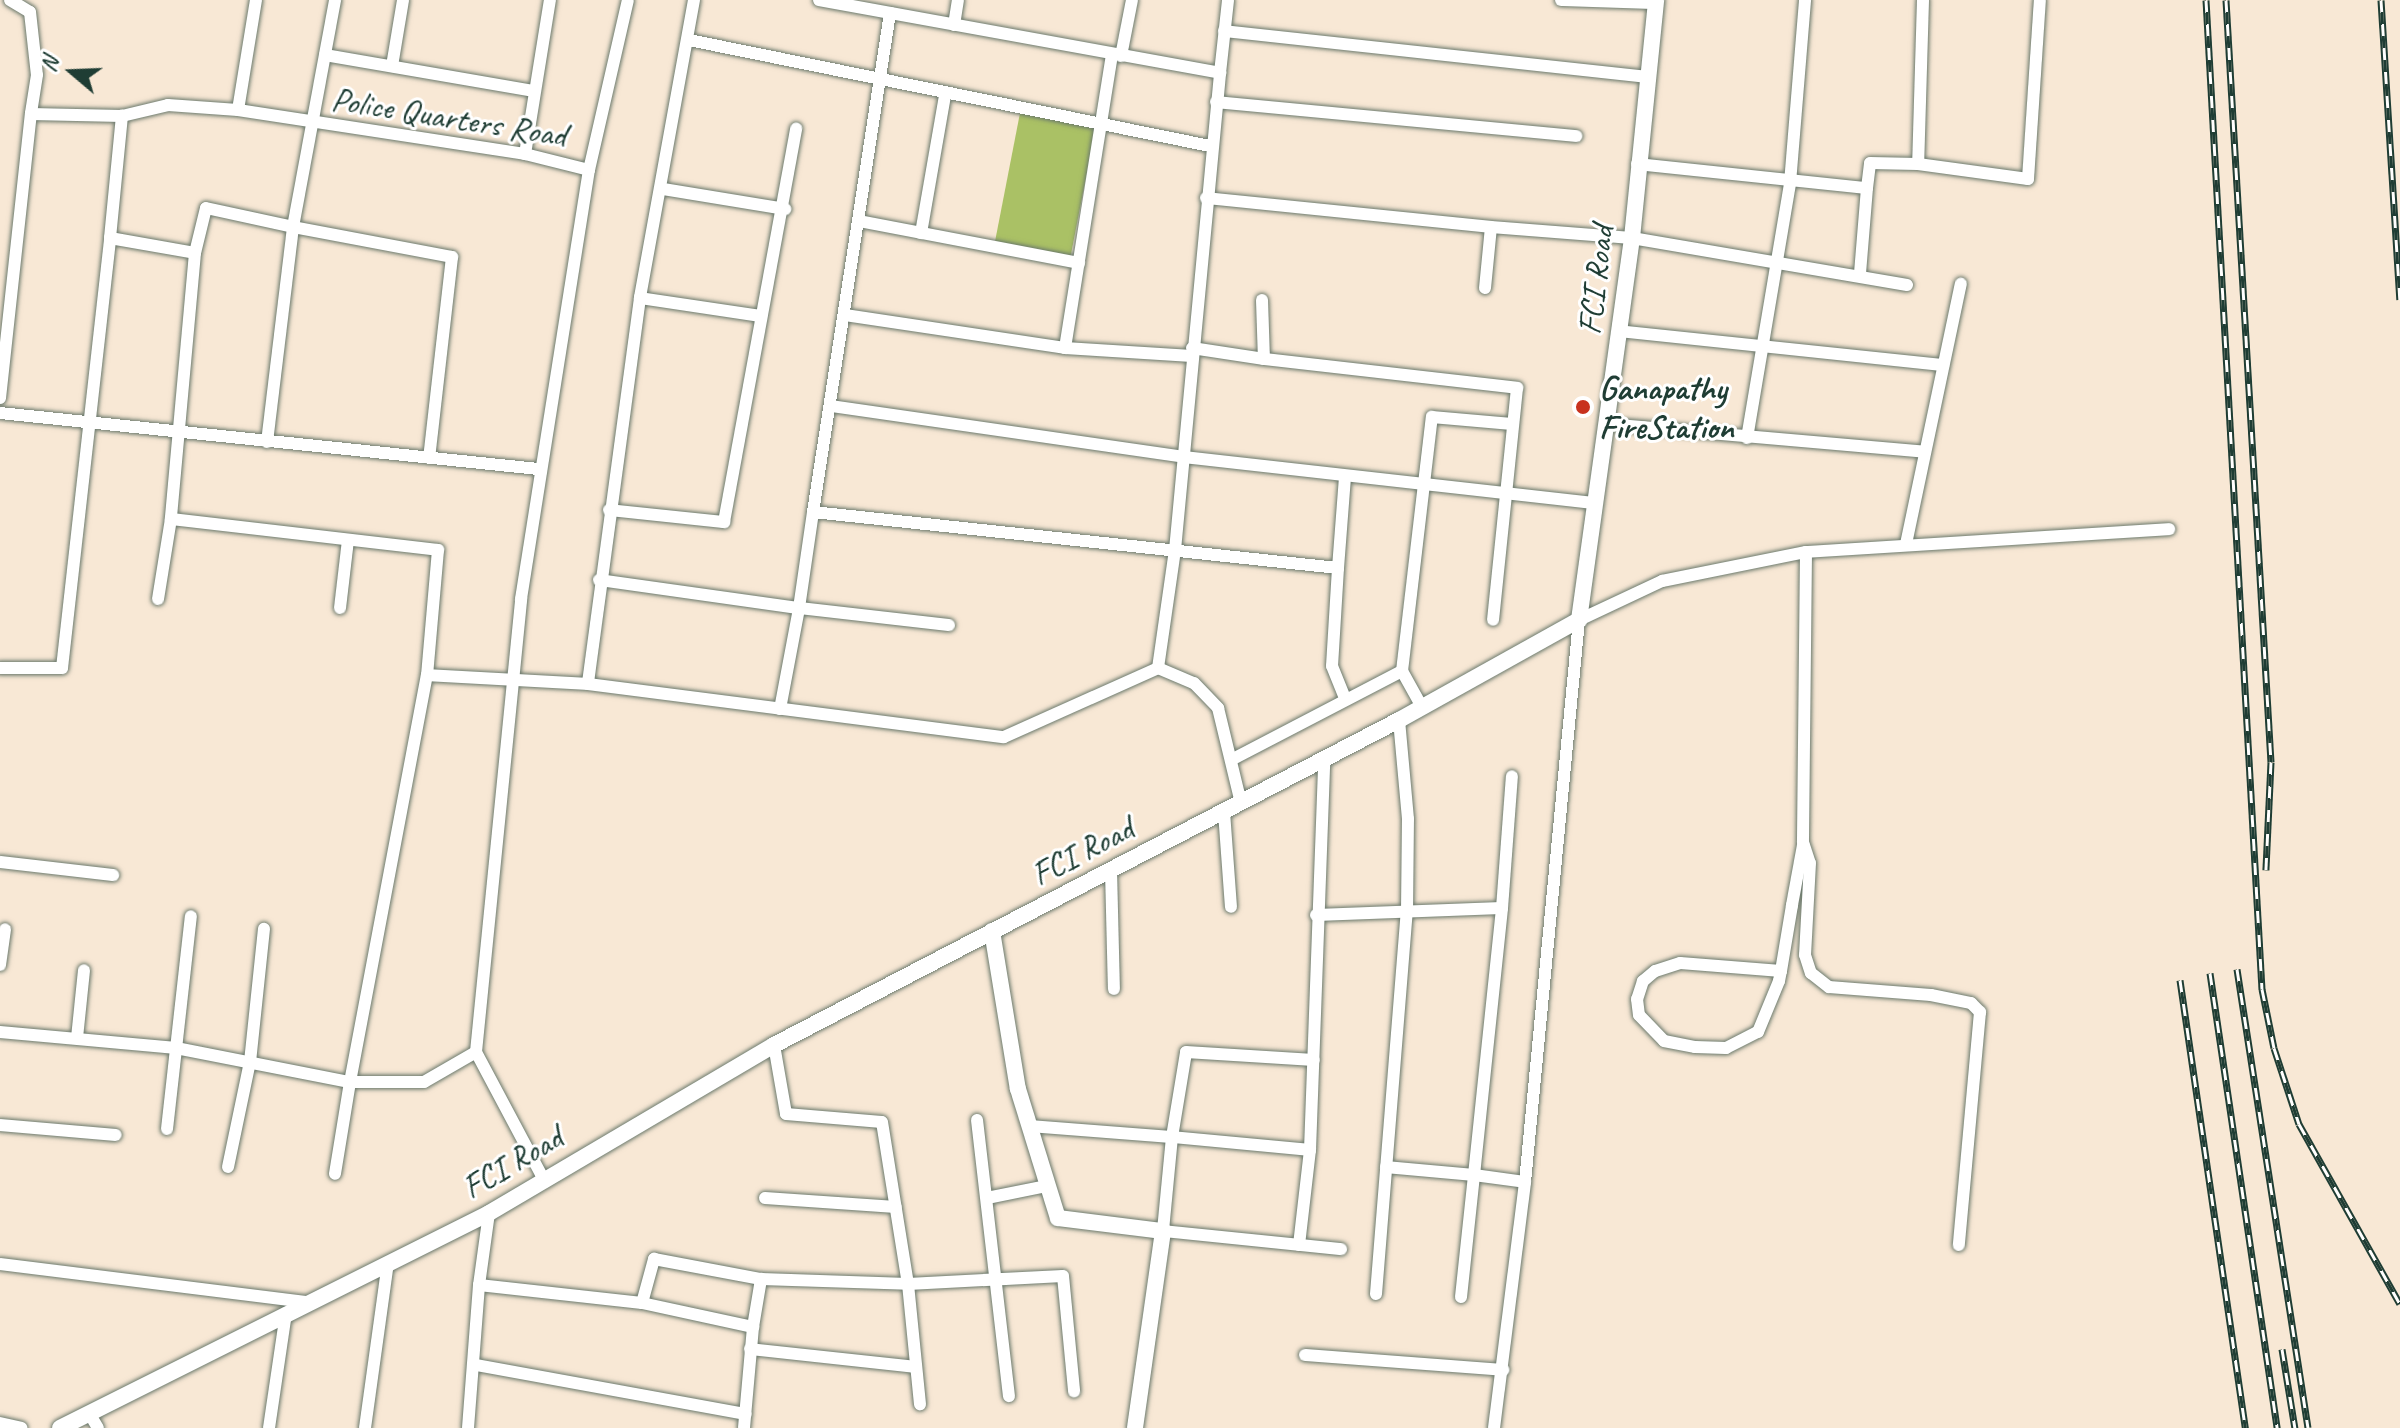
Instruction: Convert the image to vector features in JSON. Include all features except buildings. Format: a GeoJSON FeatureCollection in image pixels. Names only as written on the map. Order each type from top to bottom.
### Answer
{"type":"FeatureCollection","features":[{"type":"Feature","properties":{"kind":"street"},"geometry":{"type":"LineString","coordinates":[[0,398],[37,75],[30,12],[10,0]]}},
{"type":"Feature","properties":{"kind":"street"},"geometry":{"type":"LineString","coordinates":[[238,110],[256,0]]}},
{"type":"Feature","properties":{"kind":"street"},"geometry":{"type":"LineString","coordinates":[[267,442],[293,227],[335,0]]}},
{"type":"Feature","properties":{"kind":"street"},"geometry":{"type":"LineString","coordinates":[[392,66],[403,0]]}},
{"type":"Feature","properties":{"kind":"street"},"geometry":{"type":"LineString","coordinates":[[525,154],[550,0]]}},
{"type":"Feature","properties":{"kind":"street","name":"Police Quarters Road"},"geometry":{"type":"LineString","coordinates":[[31,114],[122,116],[168,105],[238,110],[525,154],[589,170],[628,0]]}},
{"type":"Feature","properties":{"kind":"street"},"geometry":{"type":"LineString","coordinates":[[588,684],[599,580],[640,298],[663,189],[694,0]]}},
{"type":"Feature","properties":{"kind":"street"},"geometry":{"type":"LineString","coordinates":[[819,0],[1220,73]]}},
{"type":"Feature","properties":{"kind":"street"},"geometry":{"type":"LineString","coordinates":[[954,25],[958,0]]}},
{"type":"Feature","properties":{"kind":"street"},"geometry":{"type":"LineString","coordinates":[[1065,348],[1101,126],[1132,0]]}},
{"type":"Feature","properties":{"kind":"street"},"geometry":{"type":"LineString","coordinates":[[1158,668],[1175,550],[1210,146],[1228,0]]}},
{"type":"Feature","properties":{"kind":"street"},"geometry":{"type":"LineString","coordinates":[[1561,0],[1656,1]]}},
{"type":"Feature","properties":{"kind":"street"},"geometry":{"type":"LineString","coordinates":[[1747,438],[1790,183],[1805,0]]}},
{"type":"Feature","properties":{"kind":"street"},"geometry":{"type":"LineString","coordinates":[[1918,164],[1923,0]]}},
{"type":"Feature","properties":{"kind":"street"},"geometry":{"type":"LineString","coordinates":[[1860,274],[1870,163],[1918,164],[2028,179],[2040,0]]}},
{"type":"Feature","properties":{"kind":"street","name":"FCI Road"},"geometry":{"type":"LineString","coordinates":[[60,1428],[306,1302],[489,1213],[543,1178],[774,1045],[1399,720],[1579,620],[1632,238],[1637,164],[1656,1]]}},
{"type":"Feature","properties":{"kind":"street"},"geometry":{"type":"LineString","coordinates":[[780,709],[831,406],[890,13]]}},
{"type":"Feature","properties":{"kind":"street"},"geometry":{"type":"LineString","coordinates":[[1224,31],[1647,77]]}},
{"type":"Feature","properties":{"kind":"street"},"geometry":{"type":"LineString","coordinates":[[689,40],[945,95],[1210,146]]}},
{"type":"Feature","properties":{"kind":"street"},"geometry":{"type":"LineString","coordinates":[[325,55],[533,91]]}},
{"type":"Feature","properties":{"kind":"street"},"geometry":{"type":"LineString","coordinates":[[921,233],[945,95]]}},
{"type":"Feature","properties":{"kind":"street"},"geometry":{"type":"LineString","coordinates":[[1216,102],[1576,136]]}},
{"type":"Feature","properties":{"kind":"street"},"geometry":{"type":"LineString","coordinates":[[0,668],[62,668],[122,116]]}},
{"type":"Feature","properties":{"kind":"street"},"geometry":{"type":"LineString","coordinates":[[609,510],[724,522],[760,316],[768,303],[796,129]]}},
{"type":"Feature","properties":{"kind":"street"},"geometry":{"type":"LineString","coordinates":[[1637,164],[1790,183],[1867,188]]}},
{"type":"Feature","properties":{"kind":"street"},"geometry":{"type":"LineString","coordinates":[[543,1178],[476,1052],[511,682],[538,469],[589,170]]}},
{"type":"Feature","properties":{"kind":"street"},"geometry":{"type":"LineString","coordinates":[[663,189],[785,209]]}},
{"type":"Feature","properties":{"kind":"street"},"geometry":{"type":"LineString","coordinates":[[1206,198],[1632,238],[1776,264],[1860,274],[1907,285]]}},
{"type":"Feature","properties":{"kind":"street"},"geometry":{"type":"LineString","coordinates":[[158,599],[171,519],[195,253],[206,208],[452,257],[429,458]]}},
{"type":"Feature","properties":{"kind":"street"},"geometry":{"type":"LineString","coordinates":[[859,221],[1079,263]]}},
{"type":"Feature","properties":{"kind":"street"},"geometry":{"type":"LineString","coordinates":[[1485,288],[1491,227]]}},
{"type":"Feature","properties":{"kind":"street"},"geometry":{"type":"LineString","coordinates":[[110,238],[195,253]]}},
{"type":"Feature","properties":{"kind":"street"},"geometry":{"type":"LineString","coordinates":[[1906,544],[1961,284]]}},
{"type":"Feature","properties":{"kind":"street"},"geometry":{"type":"LineString","coordinates":[[640,298],[760,316]]}},
{"type":"Feature","properties":{"kind":"street"},"geometry":{"type":"LineString","coordinates":[[1262,300],[1264,359]]}},
{"type":"Feature","properties":{"kind":"street"},"geometry":{"type":"LineString","coordinates":[[845,315],[1065,348],[1192,352],[1517,388],[1503,493],[1493,620]]}},
{"type":"Feature","properties":{"kind":"street"},"geometry":{"type":"LineString","coordinates":[[1618,331],[1943,365]]}},
{"type":"Feature","properties":{"kind":"street"},"geometry":{"type":"LineString","coordinates":[[831,406],[1183,457],[1596,503]]}},
{"type":"Feature","properties":{"kind":"street"},"geometry":{"type":"LineString","coordinates":[[0,413],[538,469]]}},
{"type":"Feature","properties":{"kind":"street"},"geometry":{"type":"LineString","coordinates":[[1422,707],[1402,671],[1432,417],[1512,424]]}},
{"type":"Feature","properties":{"kind":"street"},"geometry":{"type":"LineString","coordinates":[[1607,424],[1925,452]]}},
{"type":"Feature","properties":{"kind":"street"},"geometry":{"type":"LineString","coordinates":[[1345,477],[1332,666],[1345,699]]}},
{"type":"Feature","properties":{"kind":"street"},"geometry":{"type":"LineString","coordinates":[[813,512],[1338,568]]}},
{"type":"Feature","properties":{"kind":"street"},"geometry":{"type":"LineString","coordinates":[[171,519],[438,550],[427,675],[335,1174]]}},
{"type":"Feature","properties":{"kind":"street"},"geometry":{"type":"LineString","coordinates":[[1494,1428],[1525,1182],[1579,620],[1662,581],[1806,552],[2169,529]]}},
{"type":"Feature","properties":{"kind":"street"},"geometry":{"type":"LineString","coordinates":[[340,608],[348,540]]}},
{"type":"Feature","properties":{"kind":"street"},"geometry":{"type":"LineString","coordinates":[[1781,971],[1680,963],[1667,967],[1643,981],[1637,999],[1639,1015],[1664,1041],[1726,1048],[1758,1032],[1771,1011],[1781,971],[1803,842],[1806,552]]}},
{"type":"Feature","properties":{"kind":"street"},"geometry":{"type":"LineString","coordinates":[[599,580],[949,625]]}},
{"type":"Feature","properties":{"kind":"street"},"geometry":{"type":"LineString","coordinates":[[427,675],[588,684],[1004,737],[1158,668],[1194,683],[1218,708],[1241,803]]}},
{"type":"Feature","properties":{"kind":"street"},"geometry":{"type":"LineString","coordinates":[[1231,760],[1402,671]]}},
{"type":"Feature","properties":{"kind":"street"},"geometry":{"type":"LineString","coordinates":[[1376,1294],[1407,912],[1408,819],[1399,720]]}},
{"type":"Feature","properties":{"kind":"street"},"geometry":{"type":"LineString","coordinates":[[1299,1245],[1310,1150],[1316,915],[1324,759]]}},
{"type":"Feature","properties":{"kind":"street"},"geometry":{"type":"LineString","coordinates":[[1461,1297],[1502,908],[1512,776]]}},
{"type":"Feature","properties":{"kind":"street"},"geometry":{"type":"LineString","coordinates":[[1224,812],[1231,907]]}},
{"type":"Feature","properties":{"kind":"street"},"geometry":{"type":"LineString","coordinates":[[1803,842],[1810,863],[1805,955],[1819,982],[1931,995],[1971,1003],[1980,1012],[1959,1245]]}},
{"type":"Feature","properties":{"kind":"street"},"geometry":{"type":"LineString","coordinates":[[0,862],[113,875]]}},
{"type":"Feature","properties":{"kind":"street"},"geometry":{"type":"LineString","coordinates":[[1111,870],[1114,989]]}},
{"type":"Feature","properties":{"kind":"street"},"geometry":{"type":"LineString","coordinates":[[1316,915],[1502,908]]}},
{"type":"Feature","properties":{"kind":"street"},"geometry":{"type":"LineString","coordinates":[[167,1129],[191,916]]}},
{"type":"Feature","properties":{"kind":"street"},"geometry":{"type":"LineString","coordinates":[[0,965],[5,929]]}},
{"type":"Feature","properties":{"kind":"street"},"geometry":{"type":"LineString","coordinates":[[228,1167],[250,1062],[264,929]]}},
{"type":"Feature","properties":{"kind":"street"},"geometry":{"type":"LineString","coordinates":[[992,931],[1029,1126],[1058,1218],[1341,1249]]}},
{"type":"Feature","properties":{"kind":"street"},"geometry":{"type":"LineString","coordinates":[[77,1038],[84,970]]}},
{"type":"Feature","properties":{"kind":"street"},"geometry":{"type":"LineString","coordinates":[[0,1032],[176,1048],[350,1082],[424,1082],[476,1052]]}},
{"type":"Feature","properties":{"kind":"street"},"geometry":{"type":"LineString","coordinates":[[774,1045],[786,1114],[882,1122],[908,1284],[920,1404]]}},
{"type":"Feature","properties":{"kind":"street"},"geometry":{"type":"LineString","coordinates":[[1135,1428],[1163,1231],[1172,1137],[1186,1052],[1314,1060]]}},
{"type":"Feature","properties":{"kind":"street"},"geometry":{"type":"LineString","coordinates":[[977,1120],[998,1277],[1009,1396]]}},
{"type":"Feature","properties":{"kind":"street"},"geometry":{"type":"LineString","coordinates":[[0,1125],[116,1135]]}},
{"type":"Feature","properties":{"kind":"street"},"geometry":{"type":"LineString","coordinates":[[1029,1126],[1310,1150]]}},
{"type":"Feature","properties":{"kind":"street"},"geometry":{"type":"LineString","coordinates":[[1386,1167],[1525,1182]]}},
{"type":"Feature","properties":{"kind":"street"},"geometry":{"type":"LineString","coordinates":[[987,1198],[1046,1186]]}},
{"type":"Feature","properties":{"kind":"street"},"geometry":{"type":"LineString","coordinates":[[765,1198],[896,1207]]}},
{"type":"Feature","properties":{"kind":"street"},"geometry":{"type":"LineString","coordinates":[[468,1428],[476,1365],[479,1285],[489,1213]]}},
{"type":"Feature","properties":{"kind":"street"},"geometry":{"type":"LineString","coordinates":[[642,1303],[654,1259],[761,1279],[908,1284],[1063,1276],[1074,1391]]}},
{"type":"Feature","properties":{"kind":"street"},"geometry":{"type":"LineString","coordinates":[[365,1428],[388,1263]]}},
{"type":"Feature","properties":{"kind":"street"},"geometry":{"type":"LineString","coordinates":[[0,1264],[306,1302]]}},
{"type":"Feature","properties":{"kind":"street"},"geometry":{"type":"LineString","coordinates":[[744,1428],[750,1349],[761,1279]]}},
{"type":"Feature","properties":{"kind":"street"},"geometry":{"type":"LineString","coordinates":[[479,1285],[642,1303],[753,1327]]}},
{"type":"Feature","properties":{"kind":"street"},"geometry":{"type":"LineString","coordinates":[[269,1428],[286,1313]]}},
{"type":"Feature","properties":{"kind":"street"},"geometry":{"type":"LineString","coordinates":[[750,1349],[915,1367]]}},
{"type":"Feature","properties":{"kind":"street"},"geometry":{"type":"LineString","coordinates":[[1305,1355],[1503,1370]]}},
{"type":"Feature","properties":{"kind":"street"},"geometry":{"type":"LineString","coordinates":[[476,1365],[746,1414]]}},
{"type":"Feature","properties":{"kind":"street"},"geometry":{"type":"LineString","coordinates":[[89,1413],[98,1428]]}},
{"type":"Feature","properties":{"kind":"street"},"geometry":{"type":"LineString","coordinates":[[0,1423],[21,1428]]}},
{"type":"Feature","properties":{"kind":"green space"},"geometry":{"type":"Polygon","coordinates":[[[1020,113],[1096,128],[1071,256],[995,242],[1020,113]]]}},
{"type":"Feature","properties":{"kind":"railway"},"geometry":{"type":"LineString","coordinates":[[2206,0],[2262,989],[2274,1048],[2299,1124],[2400,1304]]}},
{"type":"Feature","properties":{"kind":"railway"},"geometry":{"type":"LineString","coordinates":[[2226,0],[2271,762],[2266,870]]}},
{"type":"Feature","properties":{"kind":"railway"},"geometry":{"type":"LineString","coordinates":[[2381,0],[2400,299]]}},
{"type":"Feature","properties":{"kind":"railway"},"geometry":{"type":"LineString","coordinates":[[2237,969],[2308,1428]]}},
{"type":"Feature","properties":{"kind":"railway"},"geometry":{"type":"LineString","coordinates":[[2210,973],[2277,1428]]}},
{"type":"Feature","properties":{"kind":"railway"},"geometry":{"type":"LineString","coordinates":[[2180,980],[2245,1428]]}},
{"type":"Feature","properties":{"kind":"railway"},"geometry":{"type":"LineString","coordinates":[[2282,1349],[2295,1428]]}},
{"type":"Feature","properties":{"kind":"place","name":"Ganapathy FireStation"},"geometry":{"type":"Point","coordinates":[1583,407]}}]}
